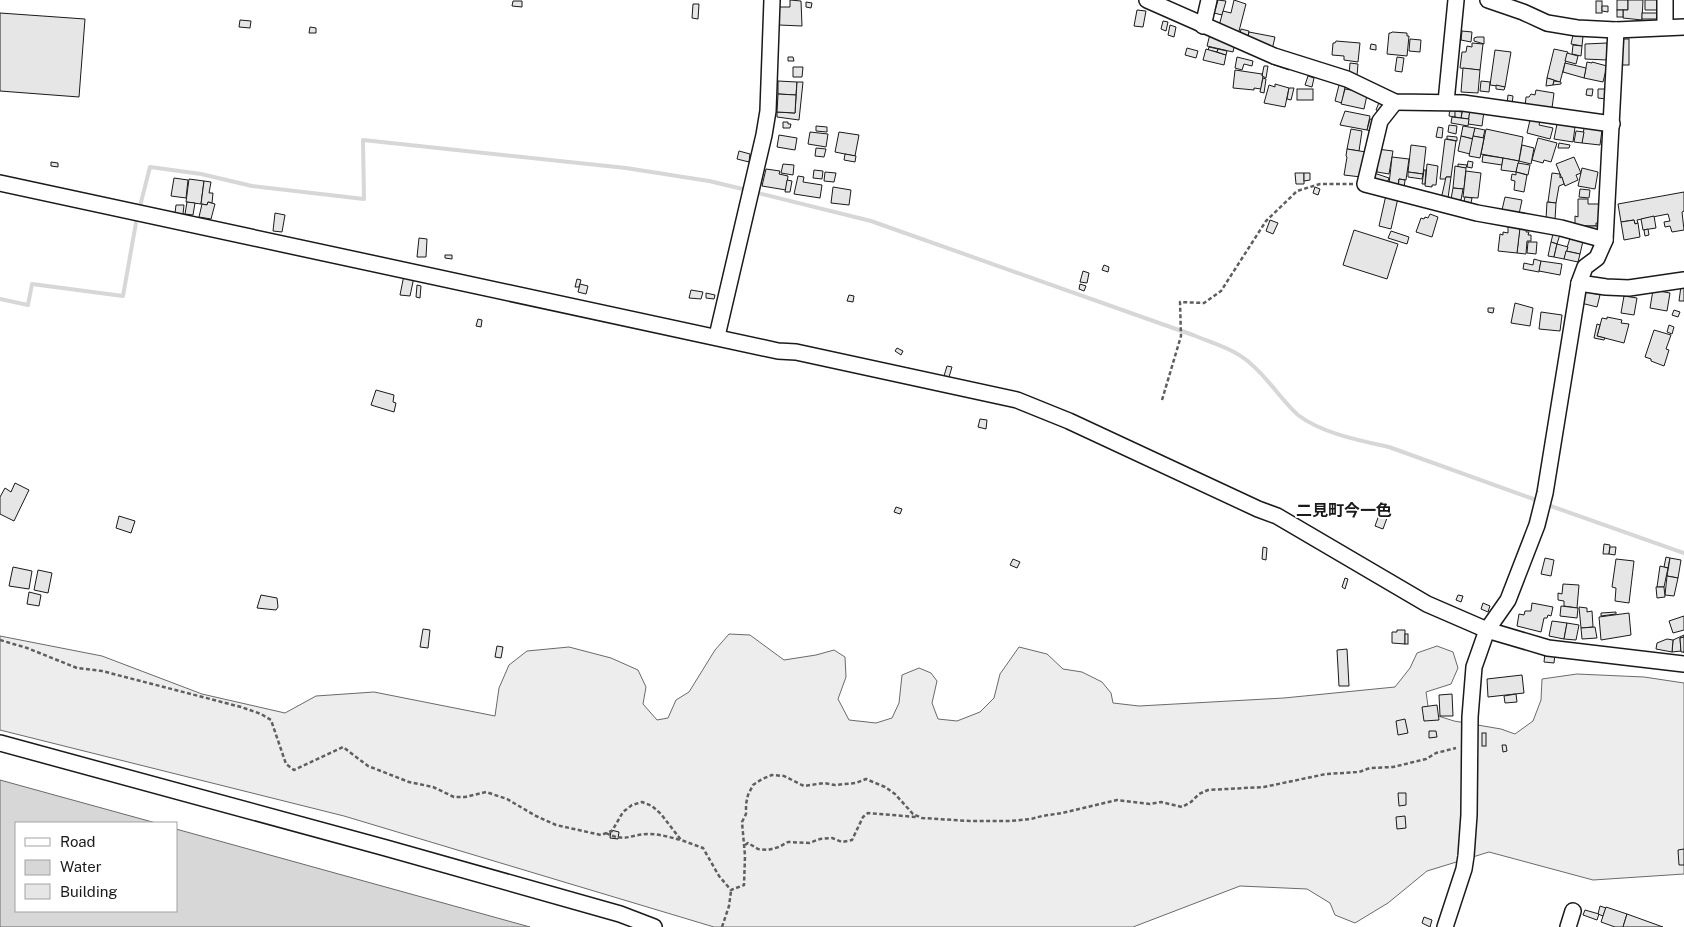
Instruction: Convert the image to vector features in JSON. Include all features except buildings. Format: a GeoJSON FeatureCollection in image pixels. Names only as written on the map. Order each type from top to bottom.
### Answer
{"type":"FeatureCollection","features":[{"type":"Feature","properties":{"kind":"street"},"geometry":{"type":"LineString","coordinates":[[718,336],[768,111],[772,0]]}},
{"type":"Feature","properties":{"kind":"street"},"geometry":{"type":"LineString","coordinates":[[1147,0],[1274,56],[1347,79],[1395,102],[1446,102],[1492,106],[1612,124]]}},
{"type":"Feature","properties":{"kind":"street"},"geometry":{"type":"LineString","coordinates":[[1203,26],[1209,0]]}},
{"type":"Feature","properties":{"kind":"street"},"geometry":{"type":"LineString","coordinates":[[1446,102],[1456,0]]}},
{"type":"Feature","properties":{"kind":"street"},"geometry":{"type":"LineString","coordinates":[[1488,0],[1523,12],[1547,23],[1577,28],[1616,30],[1684,27]]}},
{"type":"Feature","properties":{"kind":"street"},"geometry":{"type":"LineString","coordinates":[[1665,0],[1665,27]]}},
{"type":"Feature","properties":{"kind":"street"},"geometry":{"type":"LineString","coordinates":[[1445,927],[1466,856],[1474,667],[1487,630],[1508,600],[1538,524],[1545,493],[1579,282],[1586,267],[1597,258],[1605,240],[1616,30]]}},
{"type":"Feature","properties":{"kind":"street"},"geometry":{"type":"LineString","coordinates":[[1395,102],[1380,121],[1365,184],[1476,213],[1561,228],[1605,240]]}},
{"type":"Feature","properties":{"kind":"street"},"geometry":{"type":"LineString","coordinates":[[0,183],[718,336],[778,351],[796,352],[1017,400],[1069,421],[1258,509],[1277,516],[1427,604],[1487,630],[1548,648],[1684,664]]}},
{"type":"Feature","properties":{"kind":"street"},"geometry":{"type":"LineString","coordinates":[[1579,282],[1606,287],[1629,288],[1684,280]]}},
{"type":"Feature","properties":{"kind":"street"},"geometry":{"type":"LineString","coordinates":[[0,743],[414,856],[620,914],[654,927]]}},
{"type":"Feature","properties":{"kind":"street"},"geometry":{"type":"LineString","coordinates":[[1568,927],[1573,911]]}},
{"type":"Feature","properties":{"kind":"path"},"geometry":{"type":"LineString","coordinates":[[1162,400],[1181,336],[1180,302],[1204,303],[1220,291],[1266,221],[1297,191],[1320,184],[1365,184]]}},
{"type":"Feature","properties":{"kind":"path"},"geometry":{"type":"LineString","coordinates":[[0,640],[27,648],[78,668],[110,673],[261,714],[271,720],[286,764],[294,770],[343,747],[368,766],[410,782],[433,787],[454,797],[465,797],[486,792],[507,799],[556,826],[601,835],[612,831],[623,812],[632,805],[642,802],[652,806],[661,814],[681,840]]}},
{"type":"Feature","properties":{"kind":"path"},"geometry":{"type":"LineString","coordinates":[[745,845],[748,844],[758,849],[768,850],[788,842],[809,843],[820,839],[832,838],[842,842],[852,840],[863,817],[868,813],[908,815],[970,822],[1032,819],[1117,800],[1150,804],[1161,802],[1182,807],[1199,794],[1208,790],[1264,787],[1326,774],[1393,767],[1426,759],[1436,753],[1470,745]]}},
{"type":"Feature","properties":{"kind":"path"},"geometry":{"type":"LineString","coordinates":[[731,890],[744,885],[745,845],[742,822],[746,814],[748,795],[753,785],[772,775],[784,776],[804,786],[824,783],[835,785],[856,783],[866,780],[885,787],[895,794],[912,814],[922,818]]}},
{"type":"Feature","properties":{"kind":"path"},"geometry":{"type":"LineString","coordinates":[[606,833],[614,837],[626,838],[648,834],[681,840],[703,848],[719,876],[731,890],[729,906],[722,927]]}},
{"type":"Feature","properties":{"kind":"shaded area"},"geometry":{"type":"Polygon","coordinates":[[[729,634],[750,635],[784,660],[834,650],[845,657],[846,677],[838,699],[849,720],[876,723],[892,718],[899,703],[902,675],[919,668],[931,673],[937,681],[932,703],[938,719],[957,721],[980,712],[994,698],[1000,674],[1019,647],[1047,654],[1063,669],[1082,672],[1102,682],[1111,693],[1113,703],[1139,706],[1284,698],[1395,687],[1410,668],[1417,653],[1437,646],[1453,652],[1458,668],[1451,684],[1426,692],[1429,713],[1454,721],[1501,729],[1515,734],[1533,721],[1541,700],[1542,679],[1577,674],[1644,677],[1684,683],[1684,874],[1593,880],[1489,852],[1427,871],[1388,903],[1355,923],[1335,915],[1330,903],[1307,889],[1240,886],[1133,927],[714,927],[344,816],[0,730],[0,636],[102,656],[202,694],[285,713],[316,696],[374,692],[495,716],[499,688],[509,665],[527,651],[569,647],[611,658],[638,670],[646,687],[643,704],[657,720],[668,718],[676,700],[689,692],[715,650],[729,634]]]}},
{"type":"Feature","properties":{"kind":"water"},"geometry":{"type":"Polygon","coordinates":[[[0,780],[152,822],[15,822],[15,912],[178,912],[178,830],[530,927],[0,927],[0,780]]]}},
{"type":"Feature","properties":{"kind":"waterway"},"geometry":{"type":"LineString","coordinates":[[139,210],[150,167],[201,174],[252,186],[364,199],[363,140],[626,168],[709,181],[747,190]]}},
{"type":"Feature","properties":{"kind":"waterway"},"geometry":{"type":"LineString","coordinates":[[754,192],[871,221],[1193,335],[1231,350],[1245,359],[1264,376],[1298,415],[1318,427],[1342,436],[1389,447],[1539,501]]}},
{"type":"Feature","properties":{"kind":"waterway"},"geometry":{"type":"LineString","coordinates":[[0,299],[28,305],[32,284],[123,296],[137,217]]}},
{"type":"Feature","properties":{"kind":"waterway"},"geometry":{"type":"LineString","coordinates":[[1545,504],[1684,553]]}},
{"type":"Feature","properties":{"kind":"district","name":"二見町今一色"},"geometry":{"type":"Point","coordinates":[1344,510]}}]}
